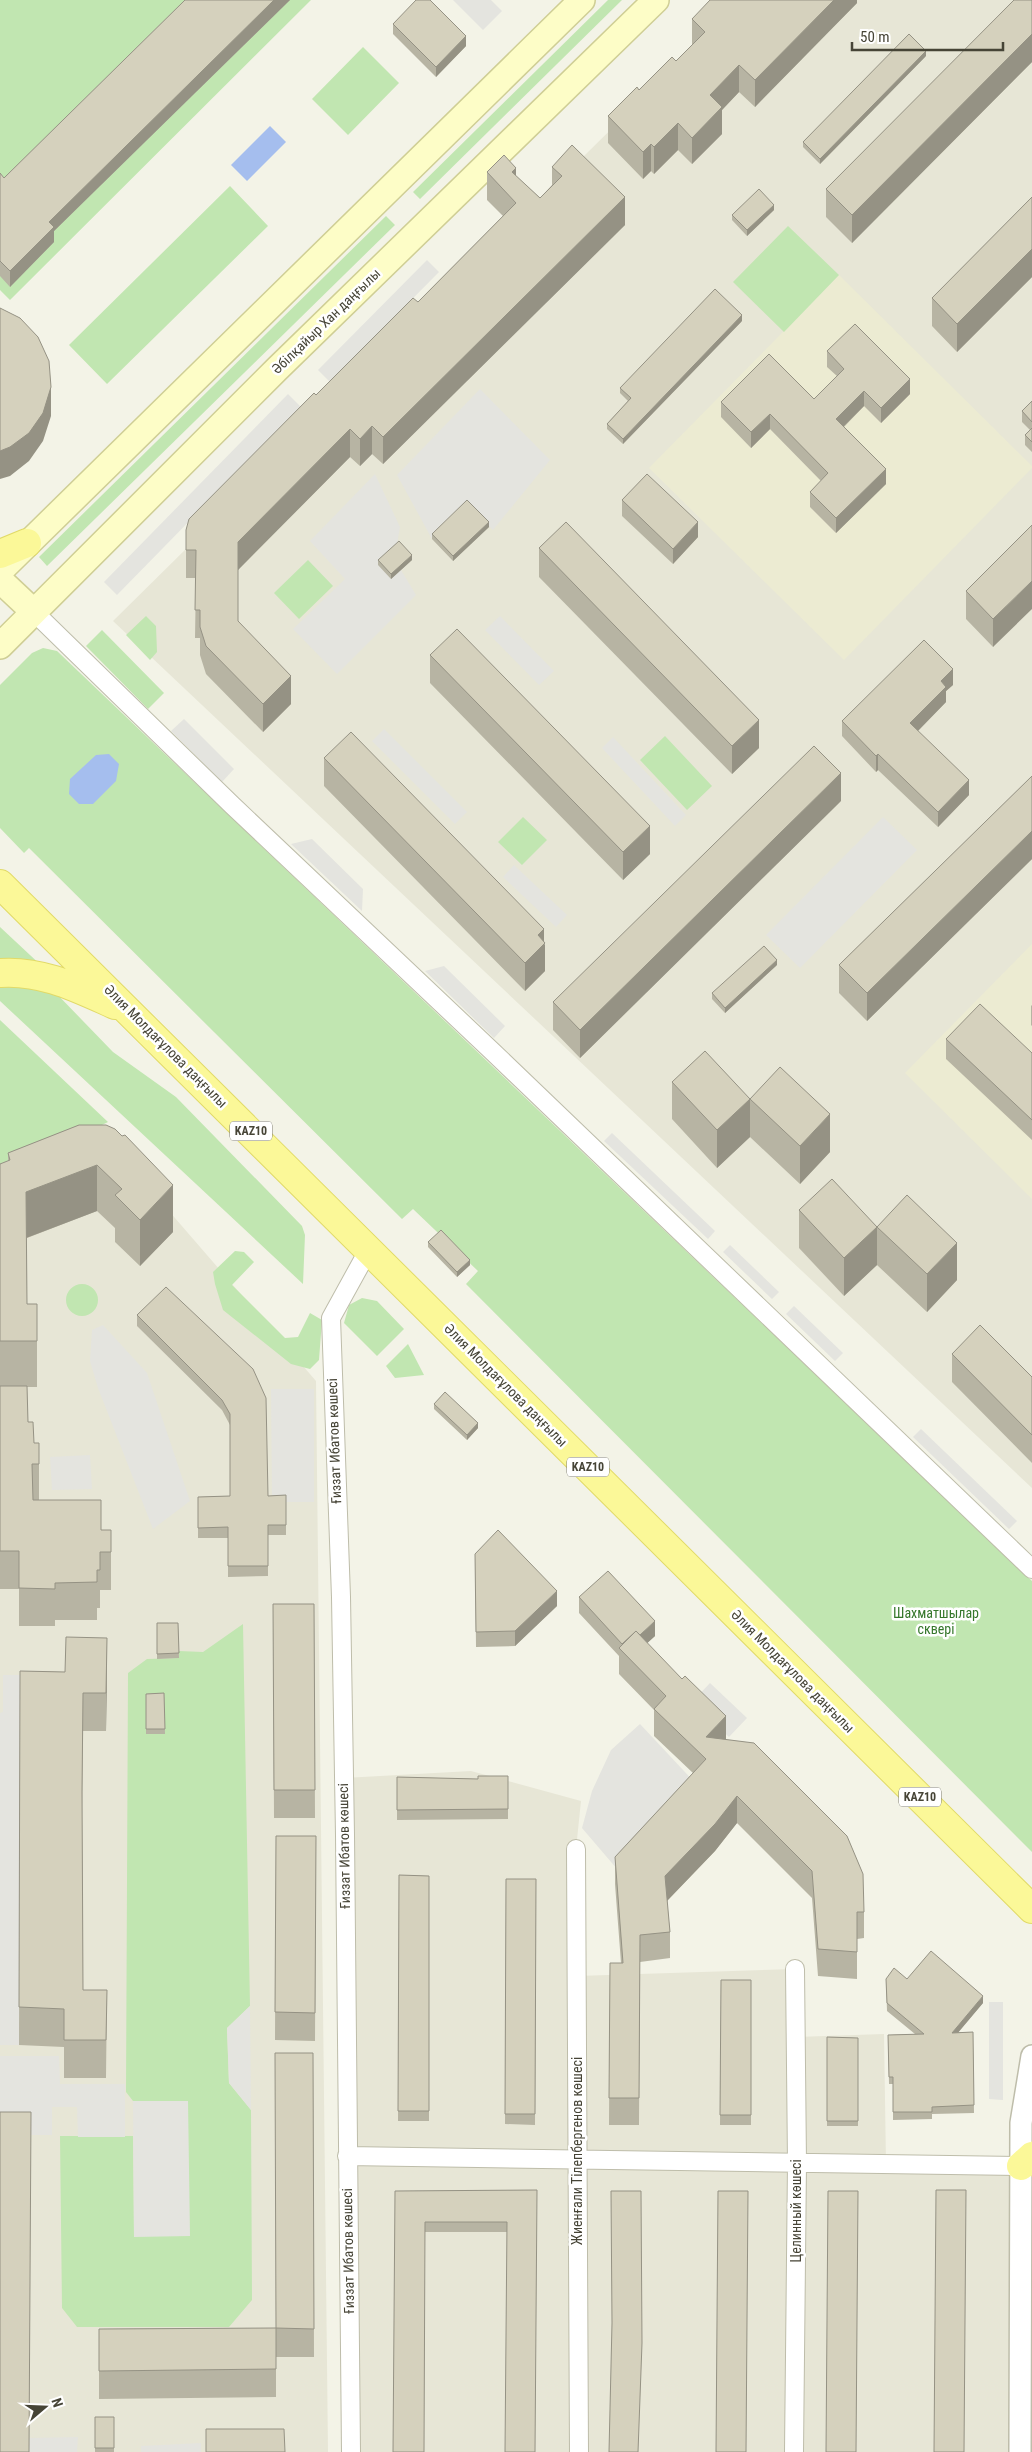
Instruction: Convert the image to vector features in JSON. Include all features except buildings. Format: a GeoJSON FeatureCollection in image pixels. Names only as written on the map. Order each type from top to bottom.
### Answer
{"type":"FeatureCollection","features":[{"type":"Feature","properties":{"kind":"main road"},"geometry":{"type":"LineString","coordinates":[[0,571],[582,0]]}},
{"type":"Feature","properties":{"kind":"main road","name":"Әбілқайыр Хан даңғылы"},"geometry":{"type":"LineString","coordinates":[[0,646],[277,369],[656,0]]}},
{"type":"Feature","properties":{"kind":"main road"},"geometry":{"type":"LineString","coordinates":[[0,554],[27,543]]}},
{"type":"Feature","properties":{"kind":"main road"},"geometry":{"type":"LineString","coordinates":[[0,580],[34,612]]}},
{"type":"Feature","properties":{"kind":"main road","name":"Әлия Молдағұлова даңғылы"},"geometry":{"type":"LineString","coordinates":[[0,884],[1032,1909]]}},
{"type":"Feature","properties":{"kind":"main road"},"geometry":{"type":"LineString","coordinates":[[0,973],[18,972],[47,976],[132,1013]]}},
{"type":"Feature","properties":{"kind":"street"},"geometry":{"type":"LineString","coordinates":[[34,612],[232,805],[1032,1568]]}},
{"type":"Feature","properties":{"kind":"street","name":"Ғиззат Ибатов көшесі"},"geometry":{"type":"LineString","coordinates":[[351,2452],[341,1597],[331,1318],[369,1249]]}},
{"type":"Feature","properties":{"kind":"street","name":"Жиенғали Тілепбергенов көшесі"},"geometry":{"type":"LineString","coordinates":[[576,1849],[579,2452]]}},
{"type":"Feature","properties":{"kind":"street","name":"Целинный көшесі"},"geometry":{"type":"LineString","coordinates":[[794,2452],[797,2162],[795,1970]]}},
{"type":"Feature","properties":{"kind":"street"},"geometry":{"type":"LineString","coordinates":[[1020,2452],[1026,2161],[1021,2123],[1032,2056]]}},
{"type":"Feature","properties":{"kind":"street"},"geometry":{"type":"LineString","coordinates":[[347,2156],[797,2162],[1026,2161]]}},
{"type":"Feature","properties":{"kind":"shaded area"},"geometry":{"type":"Polygon","coordinates":[[[453,0],[491,0],[502,11],[483,30],[453,0]]]}},
{"type":"Feature","properties":{"kind":"shaded area"},"geometry":{"type":"Polygon","coordinates":[[[742,0],[1032,0],[1032,1488],[113,621],[742,0]]]}},
{"type":"Feature","properties":{"kind":"shaded area"},"geometry":{"type":"Polygon","coordinates":[[[427,260],[439,272],[330,382],[318,370],[427,260]]]}},
{"type":"Feature","properties":{"kind":"shaded area"},"geometry":{"type":"Polygon","coordinates":[[[839,275],[1032,466],[844,660],[649,468],[839,275]]]}},
{"type":"Feature","properties":{"kind":"shaded area"},"geometry":{"type":"Polygon","coordinates":[[[480,389],[550,460],[493,530],[467,505],[432,539],[397,475],[480,389]]]}},
{"type":"Feature","properties":{"kind":"shaded area"},"geometry":{"type":"Polygon","coordinates":[[[288,394],[301,407],[117,595],[104,582],[288,394]]]}},
{"type":"Feature","properties":{"kind":"shaded area"},"geometry":{"type":"Polygon","coordinates":[[[375,474],[400,527],[391,579],[401,570],[416,595],[337,674],[293,629],[345,579],[310,541],[375,474]]]}},
{"type":"Feature","properties":{"kind":"shaded area"},"geometry":{"type":"Polygon","coordinates":[[[500,616],[554,671],[539,685],[485,630],[500,616]]]}},
{"type":"Feature","properties":{"kind":"shaded area"},"geometry":{"type":"Polygon","coordinates":[[[184,719],[234,769],[222,782],[171,731],[184,719]]]}},
{"type":"Feature","properties":{"kind":"shaded area"},"geometry":{"type":"Polygon","coordinates":[[[384,729],[467,812],[455,824],[372,741],[384,729]]]}},
{"type":"Feature","properties":{"kind":"shaded area"},"geometry":{"type":"Polygon","coordinates":[[[613,737],[686,815],[675,826],[602,748],[613,737]]]}},
{"type":"Feature","properties":{"kind":"shaded area"},"geometry":{"type":"Polygon","coordinates":[[[883,817],[917,850],[800,968],[766,935],[883,817]]]}},
{"type":"Feature","properties":{"kind":"shaded area"},"geometry":{"type":"Polygon","coordinates":[[[312,839],[363,889],[362,911],[291,844],[312,839]]]}},
{"type":"Feature","properties":{"kind":"shaded area"},"geometry":{"type":"Polygon","coordinates":[[[514,865],[567,915],[556,927],[503,877],[514,865]]]}},
{"type":"Feature","properties":{"kind":"shaded area"},"geometry":{"type":"Polygon","coordinates":[[[1032,944],[1032,1199],[905,1073],[1032,944]]]}},
{"type":"Feature","properties":{"kind":"shaded area"},"geometry":{"type":"Polygon","coordinates":[[[444,966],[505,1026],[494,1038],[425,971],[444,966]]]}},
{"type":"Feature","properties":{"kind":"shaded area"},"geometry":{"type":"Polygon","coordinates":[[[612,1133],[715,1231],[708,1239],[604,1141],[612,1133]]]}},
{"type":"Feature","properties":{"kind":"shaded area"},"geometry":{"type":"Polygon","coordinates":[[[117,1151],[316,1381],[328,2452],[0,2452],[0,1193],[117,1151]]]}},
{"type":"Feature","properties":{"kind":"shaded area"},"geometry":{"type":"Polygon","coordinates":[[[730,1245],[779,1292],[772,1299],[723,1252],[730,1245]]]}},
{"type":"Feature","properties":{"kind":"shaded area"},"geometry":{"type":"Polygon","coordinates":[[[794,1306],[843,1353],[835,1361],[786,1314],[794,1306]]]}},
{"type":"Feature","properties":{"kind":"shaded area"},"geometry":{"type":"Polygon","coordinates":[[[103,1325],[147,1373],[190,1501],[153,1529],[98,1388],[90,1361],[92,1330],[103,1325]]]}},
{"type":"Feature","properties":{"kind":"shaded area"},"geometry":{"type":"Polygon","coordinates":[[[271,1389],[314,1389],[314,1502],[272,1502],[271,1389]]]}},
{"type":"Feature","properties":{"kind":"shaded area"},"geometry":{"type":"Polygon","coordinates":[[[921,1429],[1017,1521],[1009,1529],[913,1437],[921,1429]]]}},
{"type":"Feature","properties":{"kind":"shaded area"},"geometry":{"type":"Polygon","coordinates":[[[90,1455],[92,1489],[52,1490],[50,1457],[90,1455]]]}},
{"type":"Feature","properties":{"kind":"shaded area"},"geometry":{"type":"Polygon","coordinates":[[[3,1675],[66,1675],[20,1710],[19,2045],[0,2045],[0,1713],[3,1712],[3,1675]]]}},
{"type":"Feature","properties":{"kind":"shaded area"},"geometry":{"type":"Polygon","coordinates":[[[710,1683],[747,1718],[729,1737],[692,1702],[710,1683]]]}},
{"type":"Feature","properties":{"kind":"shaded area"},"geometry":{"type":"Polygon","coordinates":[[[640,1724],[699,1787],[617,1869],[582,1828],[592,1791],[611,1750],[640,1724]]]}},
{"type":"Feature","properties":{"kind":"shaded area"},"geometry":{"type":"Polygon","coordinates":[[[471,1771],[581,1801],[576,1849],[577,1976],[795,1969],[796,2037],[884,2034],[886,2164],[1021,2166],[1021,2208],[1032,2216],[1032,2452],[351,2452],[344,1778],[471,1771]]]}},
{"type":"Feature","properties":{"kind":"shaded area"},"geometry":{"type":"Polygon","coordinates":[[[989,2002],[1003,2002],[1003,2100],[989,2099],[989,2002]]]}},
{"type":"Feature","properties":{"kind":"shaded area"},"geometry":{"type":"Polygon","coordinates":[[[250,2006],[251,2110],[229,2083],[227,2028],[250,2006]]]}},
{"type":"Feature","properties":{"kind":"shaded area"},"geometry":{"type":"Polygon","coordinates":[[[0,2056],[59,2056],[60,2084],[125,2084],[125,2137],[78,2137],[77,2107],[52,2107],[52,2135],[0,2135],[0,2056]]]}},
{"type":"Feature","properties":{"kind":"shaded area"},"geometry":{"type":"Polygon","coordinates":[[[133,2101],[188,2101],[190,2236],[134,2237],[133,2101]]]}},
{"type":"Feature","properties":{"kind":"shaded area"},"geometry":{"type":"Polygon","coordinates":[[[78,2437],[77,2452],[29,2452],[29,2438],[78,2437]]]}},
{"type":"Feature","properties":{"kind":"shaded area"},"geometry":{"type":"Polygon","coordinates":[[[201,2443],[201,2452],[141,2452],[141,2446],[201,2443]]]}},
{"type":"Feature","properties":{"kind":"green space"},"geometry":{"type":"Polygon","coordinates":[[[0,0],[311,0],[10,300],[0,290],[0,0]]]}},
{"type":"Feature","properties":{"kind":"green space"},"geometry":{"type":"Polygon","coordinates":[[[608,0],[622,0],[420,199],[413,192],[608,0]]]}},
{"type":"Feature","properties":{"kind":"green space"},"geometry":{"type":"Polygon","coordinates":[[[363,47],[399,83],[348,135],[312,99],[363,47]]]}},
{"type":"Feature","properties":{"kind":"green space"},"geometry":{"type":"Polygon","coordinates":[[[230,186],[268,226],[107,384],[69,345],[230,186]]]}},
{"type":"Feature","properties":{"kind":"green space"},"geometry":{"type":"Polygon","coordinates":[[[386,216],[395,225],[47,566],[39,557],[386,216]]]}},
{"type":"Feature","properties":{"kind":"green space"},"geometry":{"type":"Polygon","coordinates":[[[788,226],[839,275],[784,332],[733,282],[788,226]]]}},
{"type":"Feature","properties":{"kind":"green space"},"geometry":{"type":"Polygon","coordinates":[[[308,560],[333,586],[299,619],[274,593],[308,560]]]}},
{"type":"Feature","properties":{"kind":"green space"},"geometry":{"type":"Polygon","coordinates":[[[146,616],[156,626],[157,652],[150,660],[126,635],[146,616]]]}},
{"type":"Feature","properties":{"kind":"green space"},"geometry":{"type":"Polygon","coordinates":[[[102,630],[164,693],[148,709],[86,646],[102,630]]]}},
{"type":"Feature","properties":{"kind":"green space","name":"Шахматшылар сквері"},"geometry":{"type":"Polygon","coordinates":[[[43,648],[57,651],[1032,1581],[1032,1852],[466,1284],[478,1271],[413,1209],[402,1219],[29,848],[24,853],[0,828],[0,685],[32,653],[43,648]]]}},
{"type":"Feature","properties":{"kind":"green space"},"geometry":{"type":"Polygon","coordinates":[[[665,736],[712,786],[687,810],[640,760],[665,736]]]}},
{"type":"Feature","properties":{"kind":"green space"},"geometry":{"type":"Polygon","coordinates":[[[523,817],[547,840],[522,865],[498,842],[523,817]]]}},
{"type":"Feature","properties":{"kind":"green space"},"geometry":{"type":"Polygon","coordinates":[[[0,927],[45,969],[0,965],[0,927]]]}},
{"type":"Feature","properties":{"kind":"green space"},"geometry":{"type":"Polygon","coordinates":[[[0,980],[53,990],[113,1052],[176,1097],[302,1226],[305,1235],[303,1284],[0,1001],[0,980]]]}},
{"type":"Feature","properties":{"kind":"green space"},"geometry":{"type":"Polygon","coordinates":[[[0,1020],[108,1122],[0,1175],[0,1020]]]}},
{"type":"Feature","properties":{"kind":"green space"},"geometry":{"type":"Polygon","coordinates":[[[235,1251],[244,1252],[254,1262],[232,1285],[285,1338],[298,1337],[310,1313],[322,1320],[319,1360],[310,1369],[291,1364],[223,1310],[213,1272],[235,1251]]]}},
{"type":"Feature","properties":{"kind":"green space"},"geometry":{"type":"Polygon","coordinates":[[[82,1284],[94,1288],[98,1300],[94,1312],[82,1316],[70,1312],[66,1300],[70,1288],[82,1284]]]}},
{"type":"Feature","properties":{"kind":"green space"},"geometry":{"type":"Polygon","coordinates":[[[362,1298],[377,1301],[404,1329],[377,1356],[344,1323],[349,1305],[362,1298]]]}},
{"type":"Feature","properties":{"kind":"green space"},"geometry":{"type":"Polygon","coordinates":[[[408,1344],[424,1375],[395,1378],[386,1366],[408,1344]]]}},
{"type":"Feature","properties":{"kind":"green space"},"geometry":{"type":"Polygon","coordinates":[[[243,1624],[250,2006],[227,2028],[229,2083],[251,2110],[252,2300],[229,2327],[77,2327],[62,2308],[60,2136],[133,2136],[134,2237],[188,2101],[133,2101],[126,2092],[128,1673],[147,1659],[179,1658],[179,1651],[203,1652],[243,1624]]]}},
{"type":"Feature","properties":{"kind":"water"},"geometry":{"type":"Polygon","coordinates":[[[270,126],[286,142],[247,181],[231,165],[270,126]]]}},
{"type":"Feature","properties":{"kind":"water"},"geometry":{"type":"Polygon","coordinates":[[[109,754],[119,764],[116,781],[93,804],[79,804],[69,794],[70,779],[96,755],[109,754]]]}}]}
